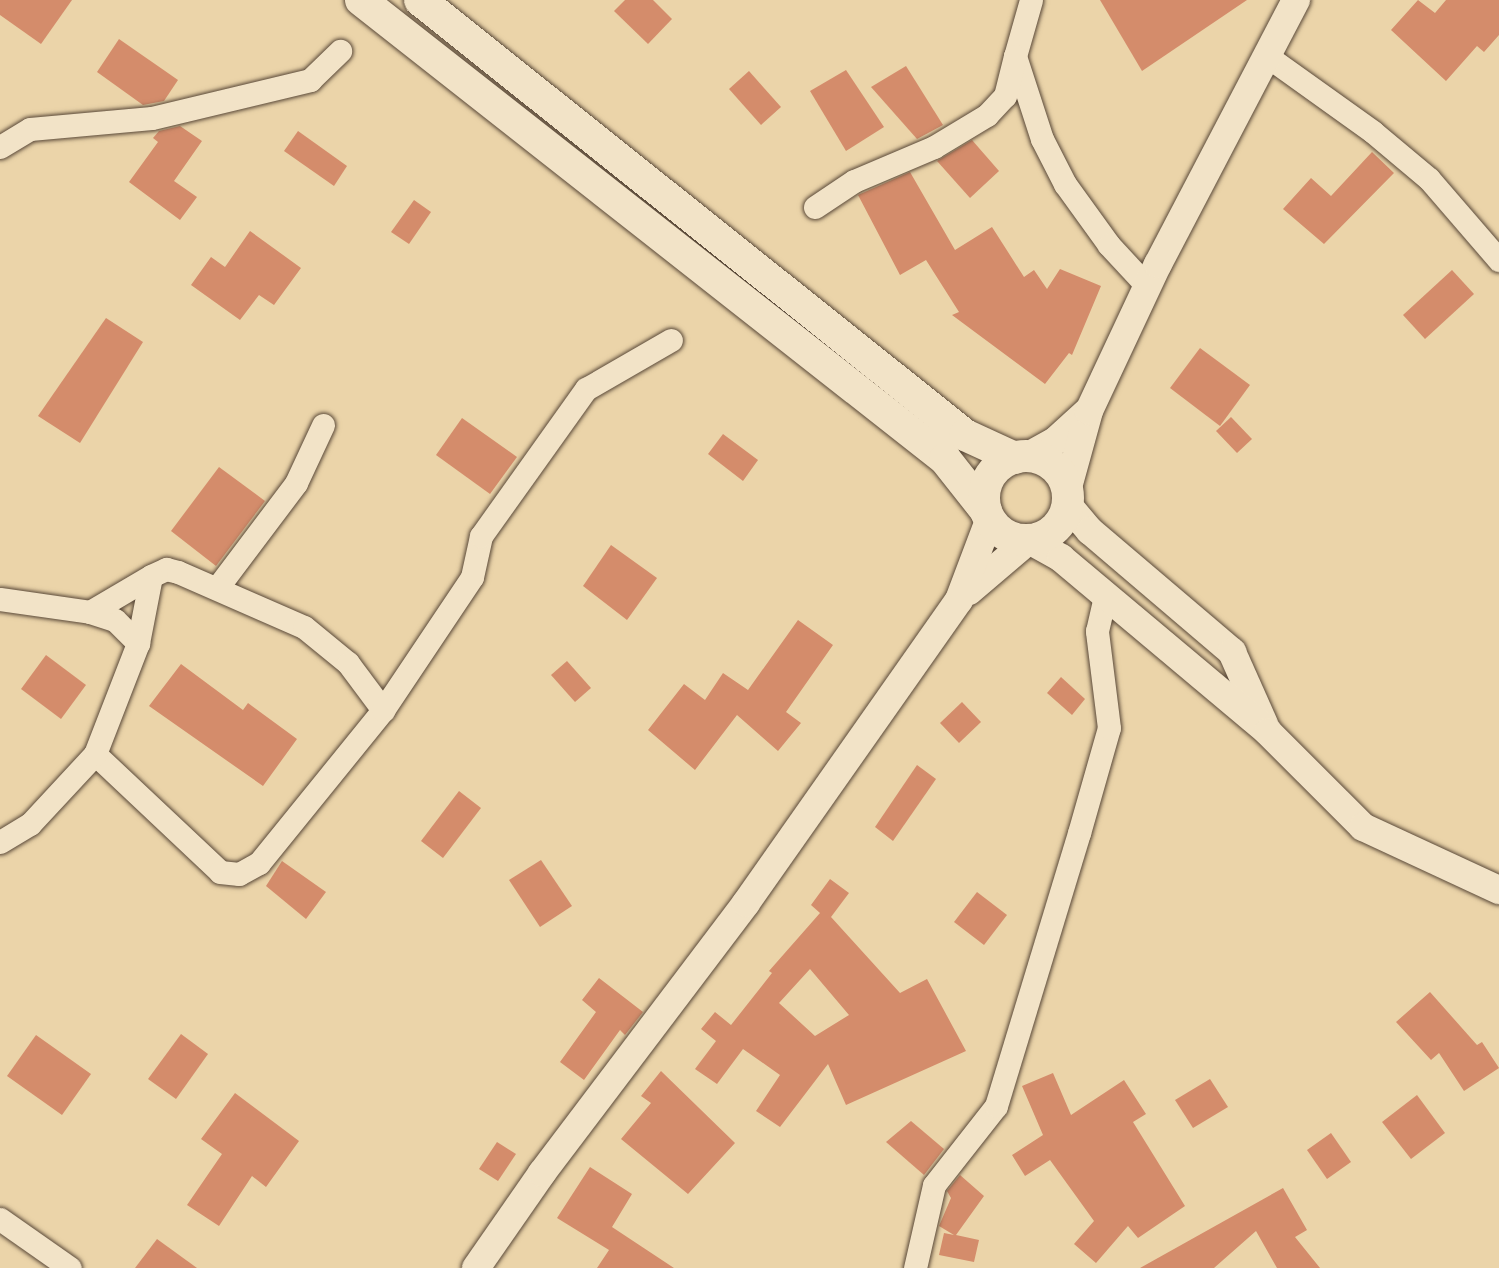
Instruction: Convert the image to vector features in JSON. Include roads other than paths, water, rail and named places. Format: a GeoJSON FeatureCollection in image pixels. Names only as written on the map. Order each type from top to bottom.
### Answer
{"type":"FeatureCollection","features":[{"type":"Feature","properties":{"kind":"main road"},"geometry":{"type":"LineString","coordinates":[[361,0],[945,459],[1003,533],[1029,540],[1054,530],[1067,498],[1054,467],[965,435],[419,0]]}},
{"type":"Feature","properties":{"kind":"main road"},"geometry":{"type":"LineString","coordinates":[[988,514],[986,485],[993,473],[1022,457]]}},
{"type":"Feature","properties":{"kind":"street"},"geometry":{"type":"LineString","coordinates":[[814,207],[854,181],[934,146],[987,115],[1005,96],[1031,0]]}},
{"type":"Feature","properties":{"kind":"street"},"geometry":{"type":"LineString","coordinates":[[1268,733],[1232,652],[1090,531],[1067,498],[1089,411],[1147,286],[1296,0]]}},
{"type":"Feature","properties":{"kind":"street"},"geometry":{"type":"LineString","coordinates":[[0,147],[30,130],[152,118],[310,80],[340,51]]}},
{"type":"Feature","properties":{"kind":"street"},"geometry":{"type":"LineString","coordinates":[[1016,56],[1052,162],[1109,245],[1147,286]]}},
{"type":"Feature","properties":{"kind":"street"},"geometry":{"type":"LineString","coordinates":[[1267,56],[1373,132],[1429,179],[1499,260]]}},
{"type":"Feature","properties":{"kind":"street"},"geometry":{"type":"LineString","coordinates":[[95,754],[220,872],[239,874],[258,863],[383,710],[472,577],[481,536],[586,389],[671,340]]}},
{"type":"Feature","properties":{"kind":"street"},"geometry":{"type":"LineString","coordinates":[[1022,457],[1055,441],[1089,411]]}},
{"type":"Feature","properties":{"kind":"street"},"geometry":{"type":"LineString","coordinates":[[217,588],[296,483],[323,425]]}},
{"type":"Feature","properties":{"kind":"street"},"geometry":{"type":"LineString","coordinates":[[959,600],[988,514]]}},
{"type":"Feature","properties":{"kind":"street"},"geometry":{"type":"LineString","coordinates":[[476,1268],[542,1173],[746,903],[959,600],[1029,540],[1061,558],[1268,733],[1363,827],[1499,890]]}},
{"type":"Feature","properties":{"kind":"street"},"geometry":{"type":"LineString","coordinates":[[90,612],[166,569],[217,588],[304,627],[348,663],[383,710]]}},
{"type":"Feature","properties":{"kind":"street"},"geometry":{"type":"LineString","coordinates":[[0,842],[30,824],[95,754],[138,643],[151,576]]}},
{"type":"Feature","properties":{"kind":"street"},"geometry":{"type":"LineString","coordinates":[[5,595],[90,612],[115,620],[138,643]]}},
{"type":"Feature","properties":{"kind":"street"},"geometry":{"type":"LineString","coordinates":[[915,1268],[934,1185],[996,1106],[1109,728],[1097,631],[1105,595]]}},
{"type":"Feature","properties":{"kind":"street"},"geometry":{"type":"LineString","coordinates":[[0,1219],[70,1268]]}}]}
